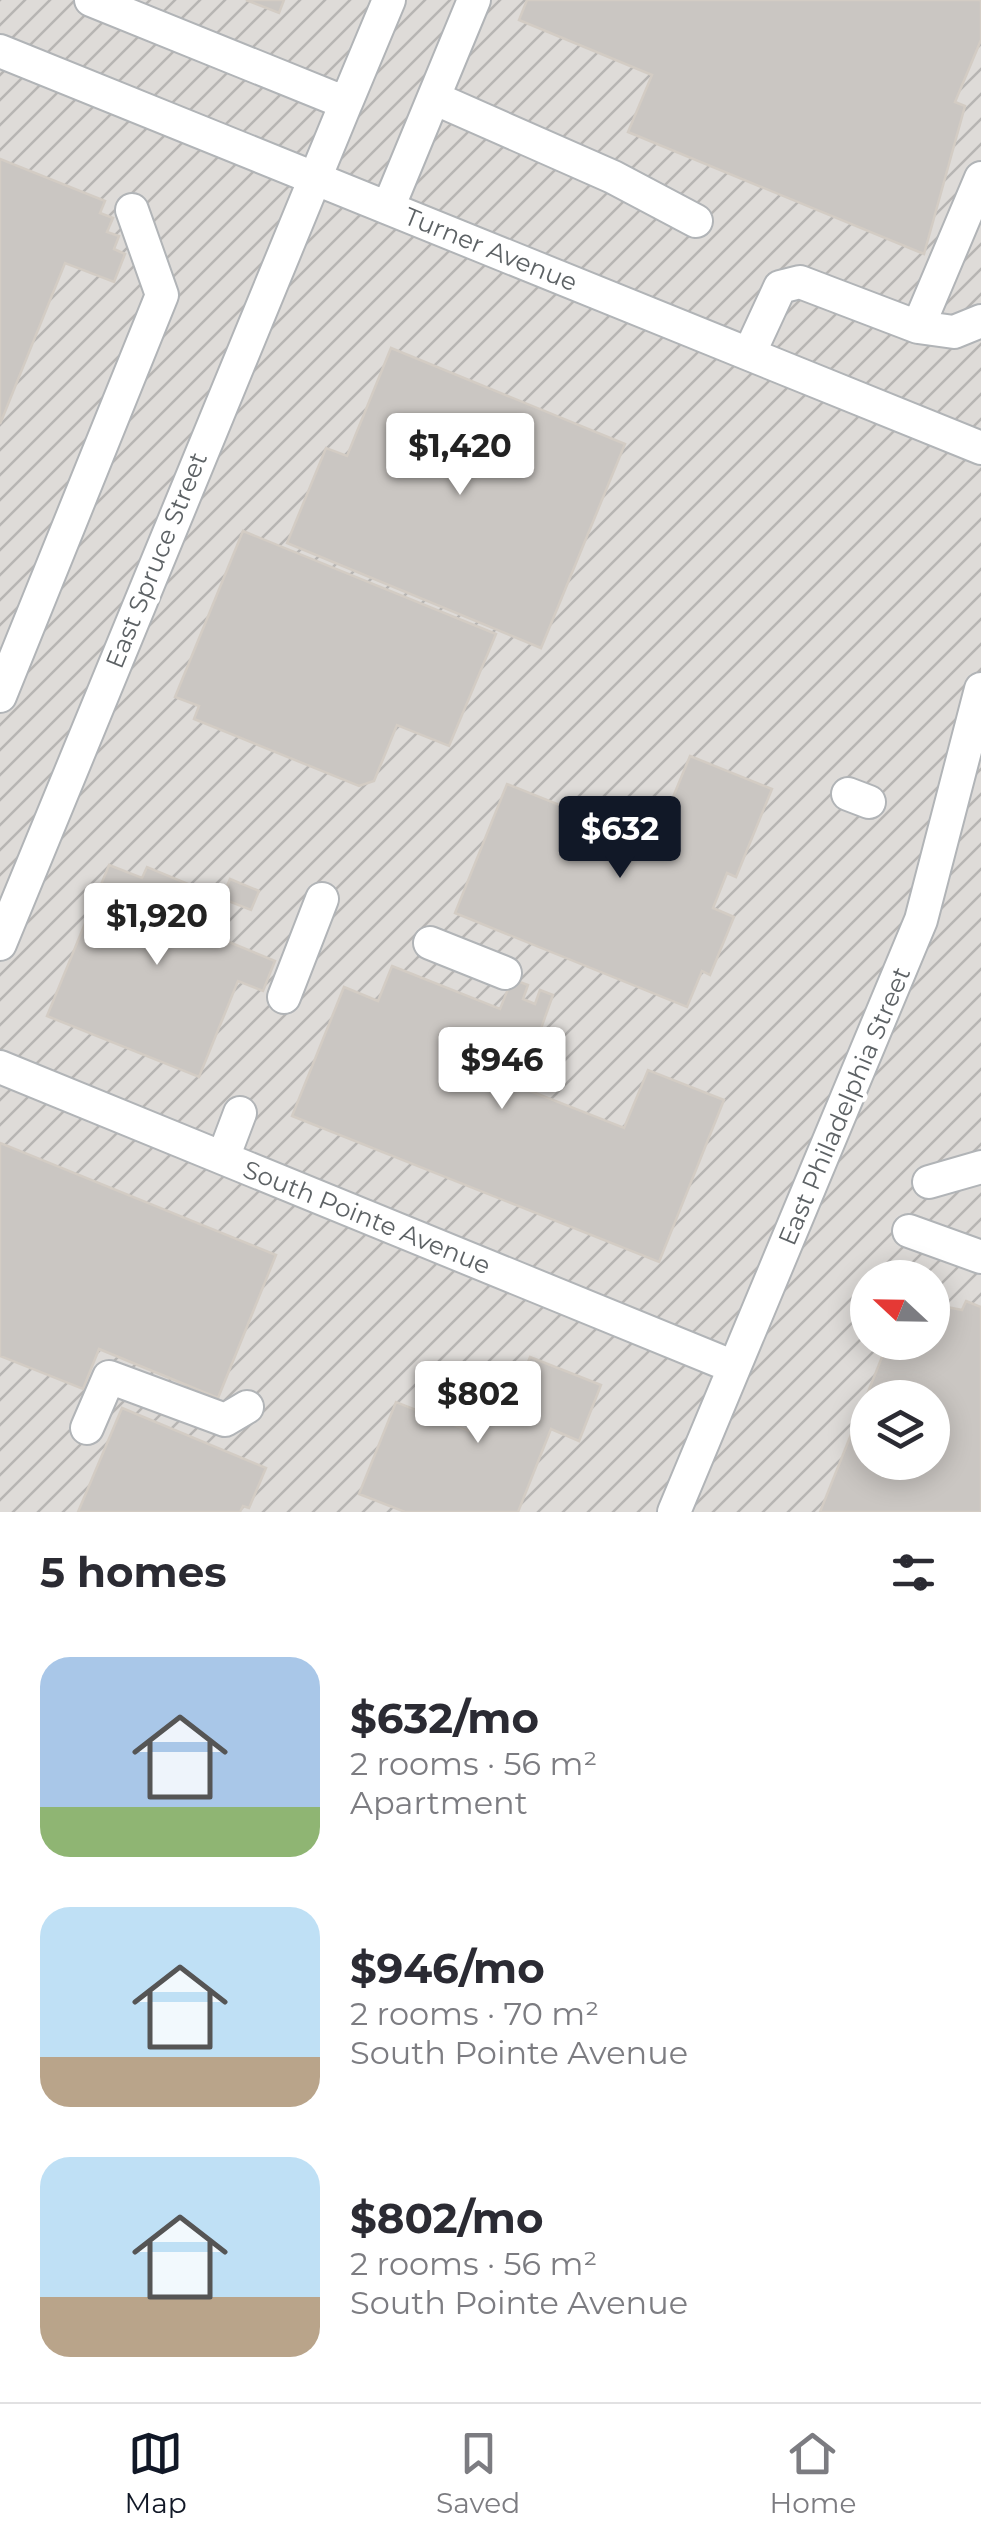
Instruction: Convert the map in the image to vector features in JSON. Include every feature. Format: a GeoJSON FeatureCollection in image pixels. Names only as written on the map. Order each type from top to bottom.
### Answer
{"type":"FeatureCollection","features":[{"type":"Feature","properties":{"kind":"street"},"geometry":{"type":"LineString","coordinates":[[92,0],[346,103]]}},
{"type":"Feature","properties":{"kind":"street","name":"East Spruce Street"},"geometry":{"type":"LineString","coordinates":[[0,944],[389,0]]}},
{"type":"Feature","properties":{"kind":"street"},"geometry":{"type":"LineString","coordinates":[[388,208],[474,0]]}},
{"type":"Feature","properties":{"kind":"street","name":"Turner Avenue"},"geometry":{"type":"LineString","coordinates":[[0,50],[981,448]]}},
{"type":"Feature","properties":{"kind":"street"},"geometry":{"type":"LineString","coordinates":[[434,98],[613,177],[696,221]]}},
{"type":"Feature","properties":{"kind":"street"},"geometry":{"type":"LineString","coordinates":[[918,328],[981,178]]}},
{"type":"Feature","properties":{"kind":"street"},"geometry":{"type":"LineString","coordinates":[[0,696],[162,295],[132,210]]}},
{"type":"Feature","properties":{"kind":"street"},"geometry":{"type":"LineString","coordinates":[[749,354],[780,286],[800,282],[918,328],[954,332],[981,321]]}},
{"type":"Feature","properties":{"kind":"street","name":"East Philadelphia Street"},"geometry":{"type":"LineString","coordinates":[[674,1512],[921,920],[981,689]]}},
{"type":"Feature","properties":{"kind":"street"},"geometry":{"type":"LineString","coordinates":[[284,998],[322,899]]}},
{"type":"Feature","properties":{"kind":"street"},"geometry":{"type":"LineString","coordinates":[[430,942],[505,973]]}},
{"type":"Feature","properties":{"kind":"street","name":"South Pointe Avenue"},"geometry":{"type":"LineString","coordinates":[[0,1067],[734,1367]]}},
{"type":"Feature","properties":{"kind":"street"},"geometry":{"type":"LineString","coordinates":[[223,1158],[240,1114]]}},
{"type":"Feature","properties":{"kind":"street"},"geometry":{"type":"LineString","coordinates":[[929,1182],[981,1167]]}},
{"type":"Feature","properties":{"kind":"street"},"geometry":{"type":"LineString","coordinates":[[909,1231],[981,1258]]}},
{"type":"Feature","properties":{"kind":"street"},"geometry":{"type":"LineString","coordinates":[[87,1428],[110,1377],[225,1420],[247,1407]]}},
{"type":"Feature","properties":{"kind":"shaded area"},"geometry":{"type":"Polygon","coordinates":[[[0,0],[981,0],[981,1512],[0,1512],[0,0]]]}},
{"type":"Feature","properties":{"kind":"building"},"geometry":{"type":"Polygon","coordinates":[[[246,0],[284,0],[279,13],[246,0]]]}},
{"type":"Feature","properties":{"kind":"building"},"geometry":{"type":"Polygon","coordinates":[[[527,0],[981,0],[981,40],[955,102],[965,106],[924,254],[628,132],[652,75],[519,20],[527,0]]]}},
{"type":"Feature","properties":{"kind":"building"},"geometry":{"type":"Polygon","coordinates":[[[0,159],[105,201],[100,213],[113,218],[107,232],[119,236],[114,249],[125,254],[114,282],[65,263],[0,424],[0,159]]]}},
{"type":"Feature","properties":{"kind":"building"},"geometry":{"type":"Polygon","coordinates":[[[391,348],[625,444],[541,648],[287,543],[326,448],[347,456],[391,348]]]}},
{"type":"Feature","properties":{"kind":"building"},"geometry":{"type":"Polygon","coordinates":[[[243,531],[496,634],[449,746],[397,725],[374,781],[359,786],[194,719],[199,706],[175,697],[243,531]]]}},
{"type":"Feature","properties":{"kind":"building"},"geometry":{"type":"Polygon","coordinates":[[[690,756],[772,789],[736,877],[727,873],[713,908],[734,917],[710,975],[702,971],[687,1007],[455,913],[507,784],[654,843],[690,756]]]}},
{"type":"Feature","properties":{"kind":"building"},"geometry":{"type":"Polygon","coordinates":[[[109,865],[142,878],[147,867],[222,898],[230,879],[259,891],[251,910],[226,900],[212,935],[275,961],[263,991],[238,981],[199,1077],[47,1016],[109,865]]]}},
{"type":"Feature","properties":{"kind":"building"},"geometry":{"type":"Polygon","coordinates":[[[392,966],[500,1009],[512,979],[528,985],[523,999],[535,1004],[540,990],[553,995],[520,1087],[624,1128],[648,1070],[724,1100],[659,1262],[292,1116],[344,987],[378,1001],[392,966]]]}},
{"type":"Feature","properties":{"kind":"building"},"geometry":{"type":"Polygon","coordinates":[[[0,1143],[276,1255],[218,1398],[99,1349],[83,1389],[0,1356],[0,1143]]]}},
{"type":"Feature","properties":{"kind":"building"},"geometry":{"type":"Polygon","coordinates":[[[966,1301],[981,1307],[981,1512],[820,1512],[850,1437],[850,1480],[950,1480],[950,1380],[873,1380],[881,1360],[950,1360],[950,1308],[962,1310],[966,1301]]]}},
{"type":"Feature","properties":{"kind":"building"},"geometry":{"type":"Polygon","coordinates":[[[530,1357],[601,1385],[579,1441],[551,1429],[518,1512],[405,1512],[359,1494],[396,1402],[469,1431],[488,1384],[515,1394],[530,1357]]]}},
{"type":"Feature","properties":{"kind":"building"},"geometry":{"type":"Polygon","coordinates":[[[122,1408],[266,1468],[249,1508],[243,1506],[240,1512],[78,1512],[122,1408]]]}}]}
